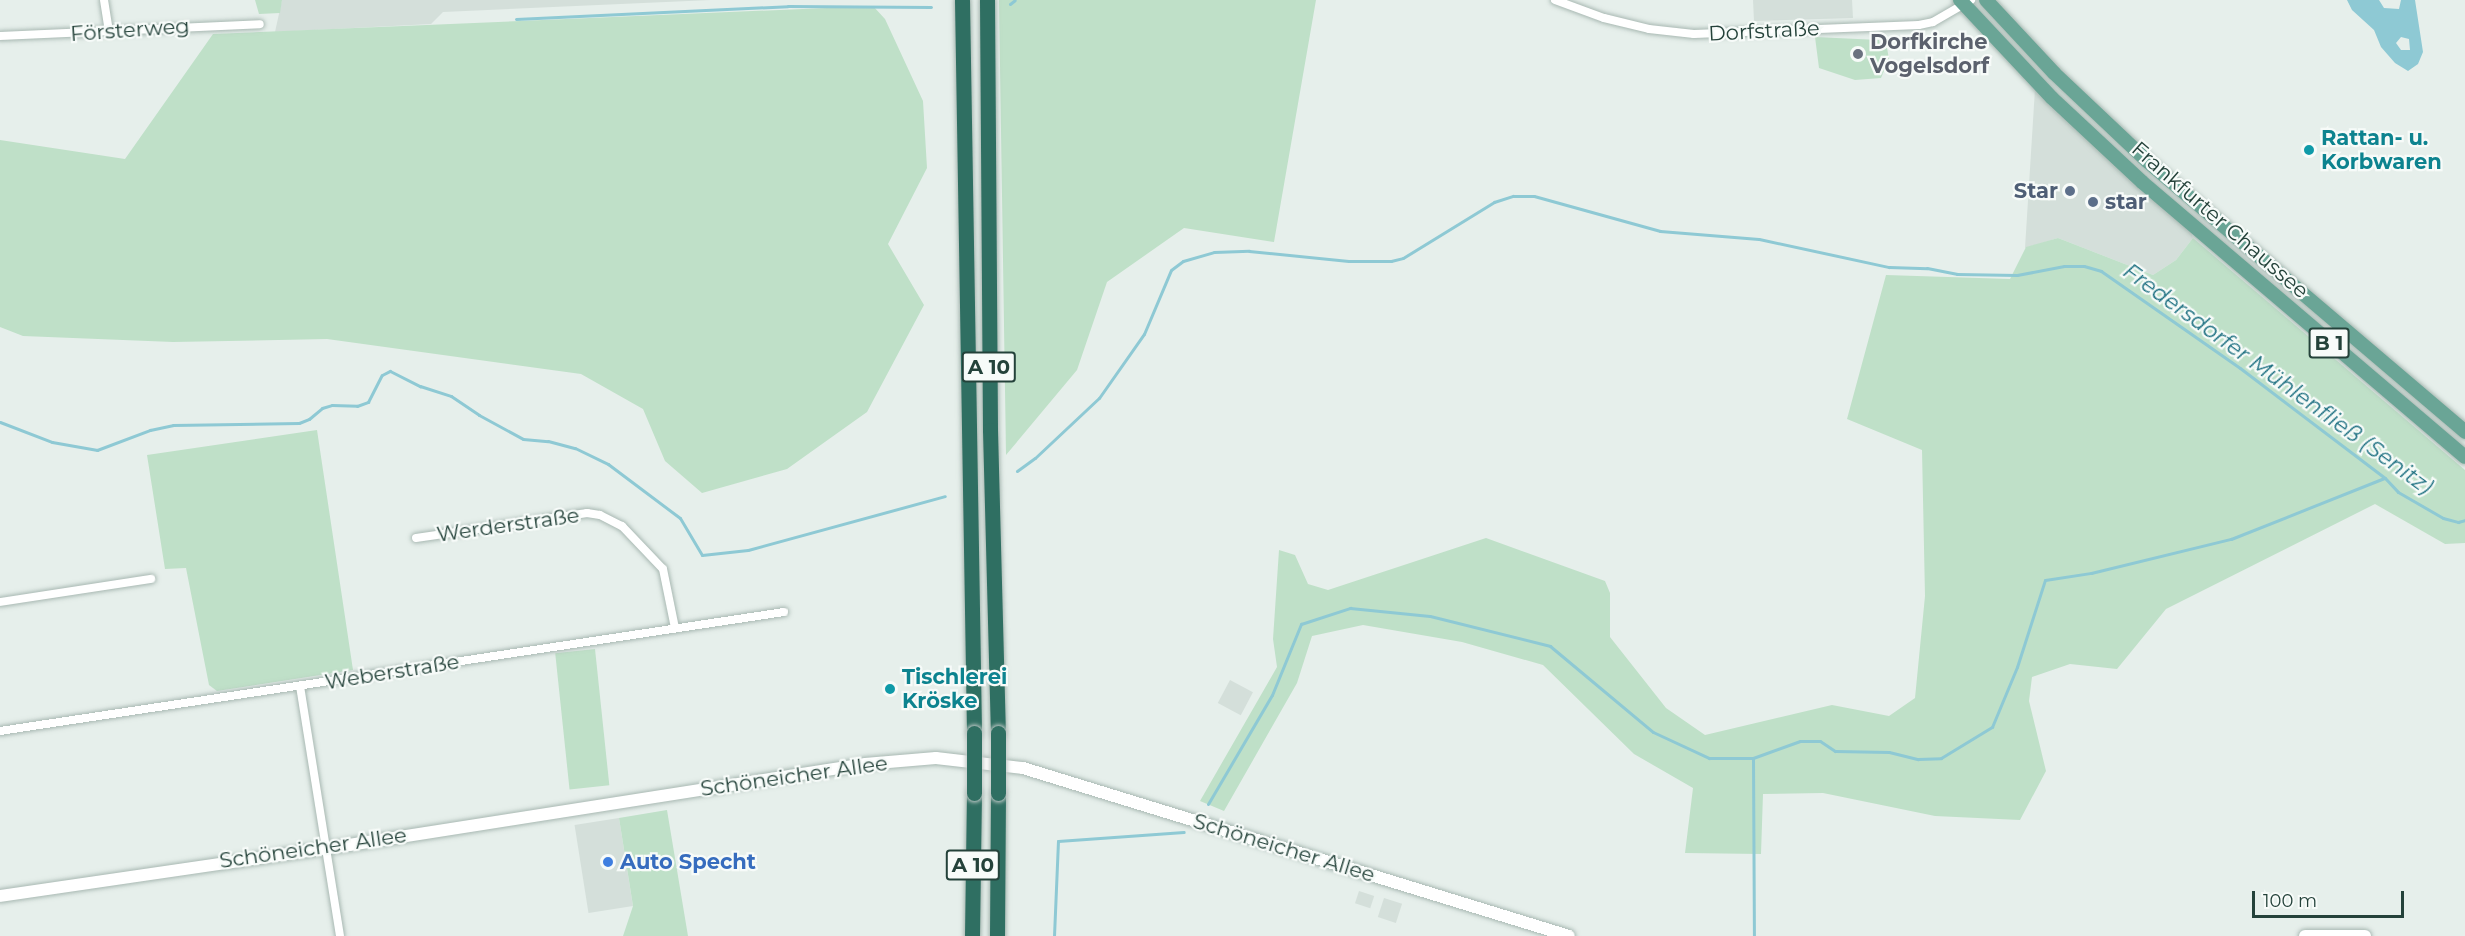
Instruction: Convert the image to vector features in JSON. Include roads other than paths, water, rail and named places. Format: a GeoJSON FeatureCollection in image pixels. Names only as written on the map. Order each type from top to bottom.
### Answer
{"type":"FeatureCollection","features":[{"type":"Feature","properties":{"kind":"highway","name":"A 10"},"geometry":{"type":"LineString","coordinates":[[962,0],[974,733],[972,936]]}},
{"type":"Feature","properties":{"kind":"highway","name":"A 10"},"geometry":{"type":"LineString","coordinates":[[987,0],[990,430],[998,733],[997,936]]}},
{"type":"Feature","properties":{"kind":"main road","name":"Frankfurter Chaussee"},"geometry":{"type":"LineString","coordinates":[[1986,0],[2054,73],[2147,161],[2465,432]]}},
{"type":"Feature","properties":{"kind":"main road","name":"Frankfurter Chaussee"},"geometry":{"type":"LineString","coordinates":[[1965,2],[2052,98],[2142,182],[2465,457]]}},
{"type":"Feature","properties":{"kind":"street"},"geometry":{"type":"LineString","coordinates":[[104,0],[109,32]]}},
{"type":"Feature","properties":{"kind":"street","name":"Dorfstraße"},"geometry":{"type":"LineString","coordinates":[[1555,0],[1615,21],[1649,29],[1694,34],[1919,25],[1933,22],[1965,2]]}},
{"type":"Feature","properties":{"kind":"street","name":"Försterweg"},"geometry":{"type":"LineString","coordinates":[[0,36],[260,24]]}},
{"type":"Feature","properties":{"kind":"street","name":"Werderstraße"},"geometry":{"type":"LineString","coordinates":[[416,538],[587,513],[600,514],[622,526],[663,569],[675,628]]}},
{"type":"Feature","properties":{"kind":"street"},"geometry":{"type":"LineString","coordinates":[[0,602],[151,579]]}},
{"type":"Feature","properties":{"kind":"street","name":"Weberstraße"},"geometry":{"type":"LineString","coordinates":[[0,731],[784,612]]}},
{"type":"Feature","properties":{"kind":"street"},"geometry":{"type":"LineString","coordinates":[[300,686],[340,936]]}},
{"type":"Feature","properties":{"kind":"street","name":"Schöneicher Allee"},"geometry":{"type":"LineString","coordinates":[[0,896],[864,764],[925,759],[963,759],[1023,768],[1569,936]]}},
{"type":"Feature","properties":{"kind":"street"},"geometry":{"type":"LineString","coordinates":[[2305,936],[2365,936]]}},
{"type":"Feature","properties":{"kind":"water"},"geometry":{"type":"Polygon","coordinates":[[[2347,0],[2379,0],[2384,8],[2399,9],[2401,0],[2415,0],[2423,52],[2418,64],[2408,71],[2395,63],[2381,47],[2374,30],[2352,10],[2347,0]],[[2401,37],[2396,43],[2401,50],[2410,50],[2409,39],[2401,37]]]}},
{"type":"Feature","properties":{"kind":"waterway"},"geometry":{"type":"LineString","coordinates":[[1010,4],[1015,0]]}},
{"type":"Feature","properties":{"kind":"waterway"},"geometry":{"type":"LineString","coordinates":[[516,19],[788,6],[931,7]]}},
{"type":"Feature","properties":{"kind":"waterway","name":"Fredersdorfer Mühlenfließ (Senitz)"},"geometry":{"type":"LineString","coordinates":[[1017,471],[1035,458],[1099,398],[1144,334],[1171,270],[1183,261],[1214,252],[1249,251],[1349,261],[1391,261],[1403,258],[1494,202],[1513,196],[1534,196],[1660,231],[1759,239],[1889,267],[1927,268],[1957,274],[2017,275],[2064,266],[2084,266],[2101,271],[2240,368],[2385,478],[2398,492],[2443,518],[2458,522],[2465,520]]}},
{"type":"Feature","properties":{"kind":"waterway","name":"Fredersdorfer Mühlenfließ (Senitz)"},"geometry":{"type":"LineString","coordinates":[[0,422],[52,442],[97,450],[150,430],[173,425],[299,423],[309,419],[322,408],[332,405],[357,406],[368,402],[382,375],[390,371],[420,386],[451,396],[479,415],[523,439],[548,441],[575,448],[608,464],[680,518],[702,555],[748,550],[945,496]]}},
{"type":"Feature","properties":{"kind":"waterway"},"geometry":{"type":"LineString","coordinates":[[1208,804],[1272,695],[1301,624],[1350,608],[1430,616],[1550,646],[1653,732],[1709,758],[1753,758],[1800,741],[1820,741],[1835,751],[1889,752],[1918,759],[1941,758],[1992,727],[2017,667],[2045,580],[2091,573],[2231,539],[2384,478]]}},
{"type":"Feature","properties":{"kind":"waterway"},"geometry":{"type":"LineString","coordinates":[[1753,758],[1754,936]]}},
{"type":"Feature","properties":{"kind":"waterway"},"geometry":{"type":"LineString","coordinates":[[1054,936],[1058,841],[1184,832]]}},
{"type":"Feature","properties":{"kind":"place","name":"Dorfkirche Vogelsdorf"},"geometry":{"type":"Point","coordinates":[1858,54]}},
{"type":"Feature","properties":{"kind":"place","name":"Rattan- u. Korbwaren"},"geometry":{"type":"Point","coordinates":[2309,150]}},
{"type":"Feature","properties":{"kind":"place","name":"Star"},"geometry":{"type":"Point","coordinates":[2070,191]}},
{"type":"Feature","properties":{"kind":"place","name":"star"},"geometry":{"type":"Point","coordinates":[2093,202]}},
{"type":"Feature","properties":{"kind":"place","name":"Tischlerei Kröske"},"geometry":{"type":"Point","coordinates":[890,689]}},
{"type":"Feature","properties":{"kind":"place","name":"Auto Specht"},"geometry":{"type":"Point","coordinates":[608,862]}}]}
